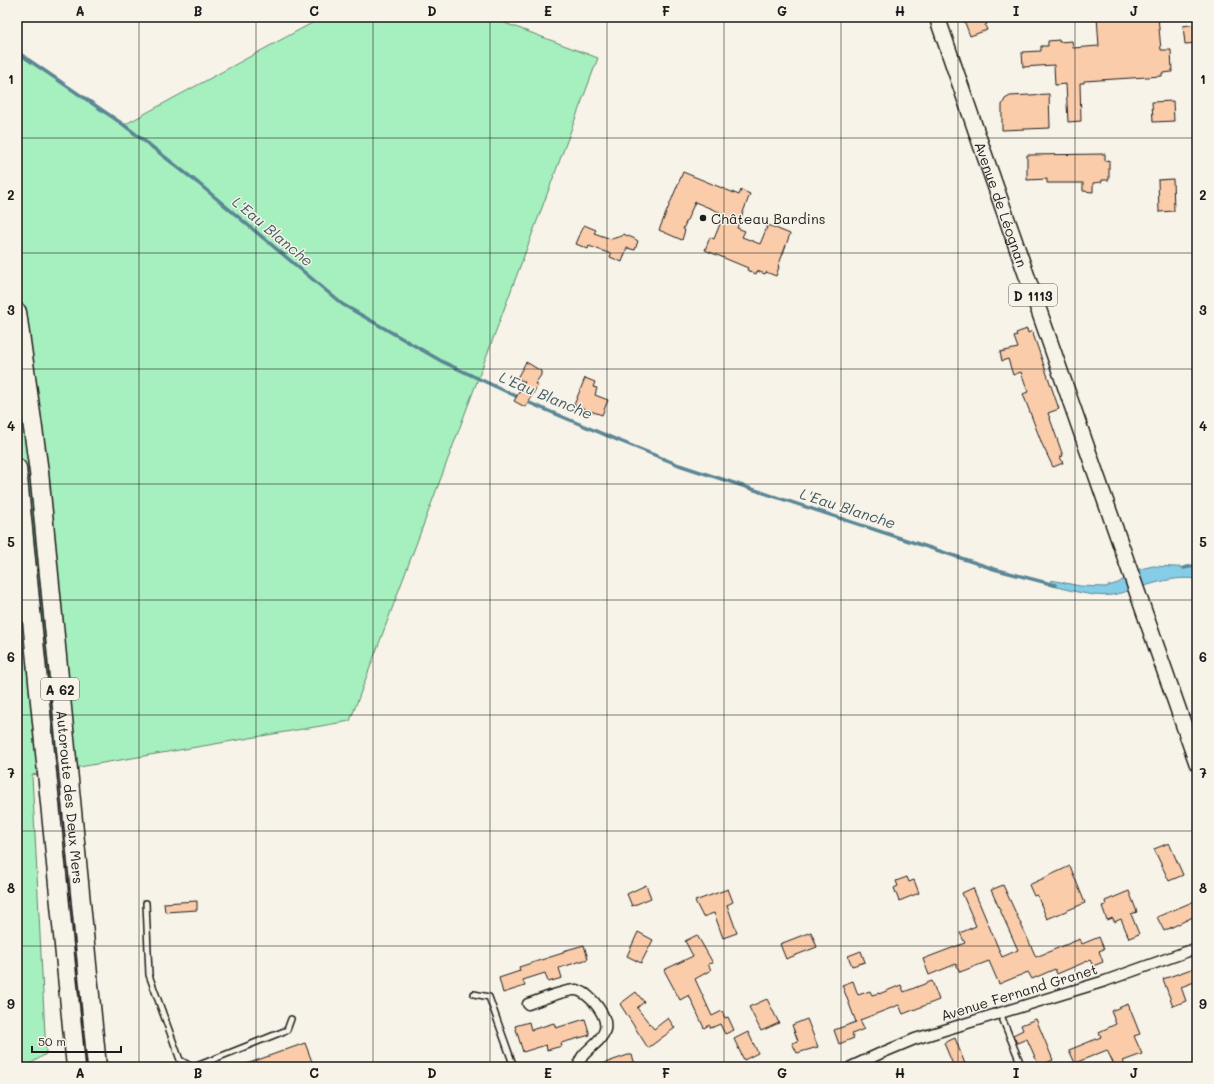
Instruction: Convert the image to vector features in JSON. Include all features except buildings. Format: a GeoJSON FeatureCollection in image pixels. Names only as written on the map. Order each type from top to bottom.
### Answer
{"type":"FeatureCollection","features":[{"type":"Feature","properties":{"kind":"highway","name":"Autoroute des Deux Mers"},"geometry":{"type":"LineString","coordinates":[[17,312],[39,472],[97,1067]]}},
{"type":"Feature","properties":{"kind":"highway","name":"Autoroute des Deux Mers"},"geometry":{"type":"LineString","coordinates":[[17,468],[76,1067]]}},
{"type":"Feature","properties":{"kind":"main road","name":"Avenue de Léognan"},"geometry":{"type":"LineString","coordinates":[[937,17],[1136,592],[1197,763]]}},
{"type":"Feature","properties":{"kind":"street","name":"Avenue Fernand Granet"},"geometry":{"type":"LineString","coordinates":[[851,1067],[915,1039],[1142,969],[1197,948]]}},
{"type":"Feature","properties":{"kind":"street"},"geometry":{"type":"LineString","coordinates":[[528,1004],[576,990],[586,994],[597,1006],[604,1017],[605,1028],[600,1040],[583,1056],[578,1064],[579,1067]]}},
{"type":"Feature","properties":{"kind":"lane"},"geometry":{"type":"LineString","coordinates":[[146,902],[149,975],[180,1060],[193,1067],[286,1030],[290,1019]]}},
{"type":"Feature","properties":{"kind":"lane"},"geometry":{"type":"LineString","coordinates":[[474,994],[489,997],[514,1067]]}},
{"type":"Feature","properties":{"kind":"lane"},"geometry":{"type":"LineString","coordinates":[[1000,1013],[1022,1067]]}},
{"type":"Feature","properties":{"kind":"green space"},"geometry":{"type":"Polygon","coordinates":[[[323,17],[489,17],[598,58],[350,721],[32,775],[46,1054],[25,1067],[17,1067],[17,52],[124,125],[323,17]]]}},
{"type":"Feature","properties":{"kind":"water"},"geometry":{"type":"Polygon","coordinates":[[[1153,566],[1197,568],[1197,579],[1175,579],[1105,596],[1072,591],[1048,585],[1050,584],[1051,580],[1080,586],[1105,587],[1118,583],[1140,569],[1153,566]]]}},
{"type":"Feature","properties":{"kind":"waterway","name":"L'Eau Blanche"},"geometry":{"type":"LineString","coordinates":[[17,52],[124,125],[198,183],[342,304],[443,362],[520,398]]}},
{"type":"Feature","properties":{"kind":"waterway","name":"L'Eau Blanche"},"geometry":{"type":"LineString","coordinates":[[525,401],[679,465],[994,569],[1055,585]]}},
{"type":"Feature","properties":{"kind":"waterway","name":"L'Eau Blanche"},"geometry":{"type":"LineString","coordinates":[[1184,568],[1197,565]]}},
{"type":"Feature","properties":{"kind":"place","name":"Château Bardins"},"geometry":{"type":"Point","coordinates":[703,218]}}]}
